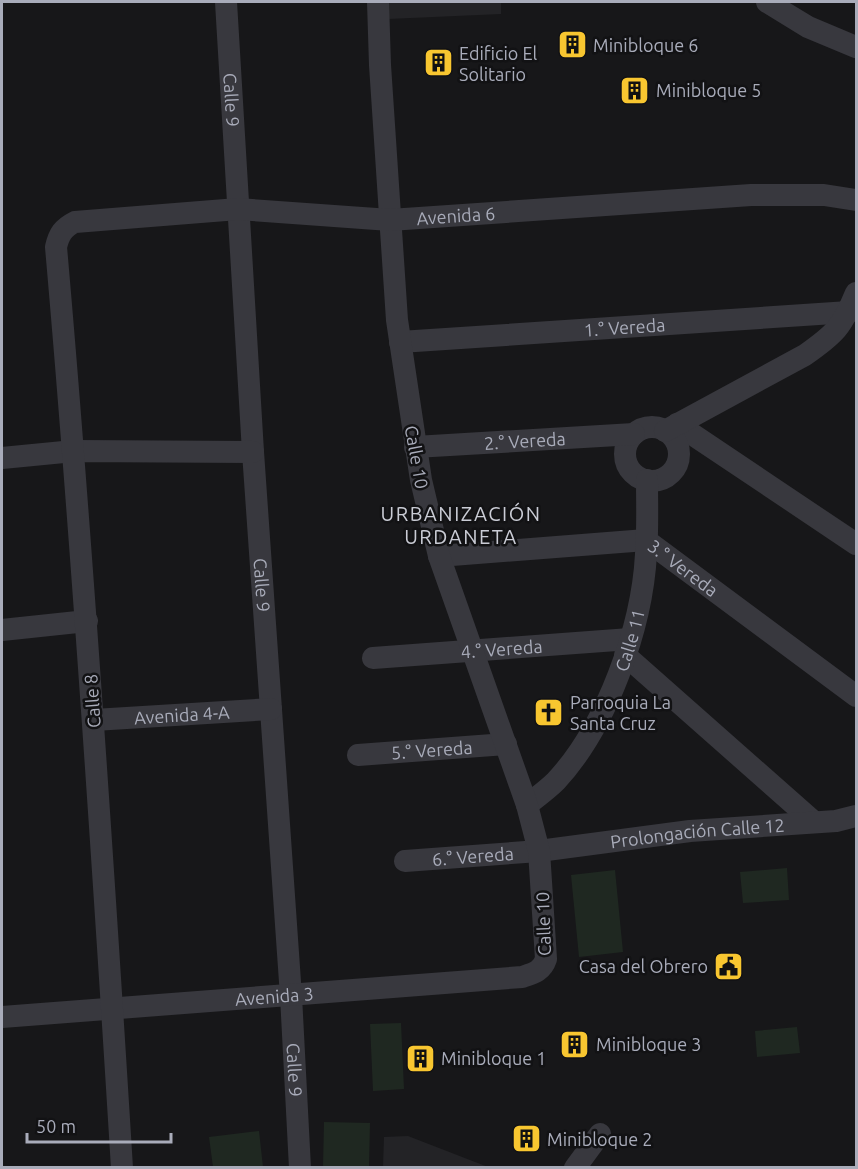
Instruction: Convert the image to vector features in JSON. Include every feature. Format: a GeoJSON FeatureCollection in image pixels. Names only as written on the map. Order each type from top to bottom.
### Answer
{"type":"FeatureCollection","features":[{"type":"Feature","properties":{"kind":"street","name":"Calle 9"},"geometry":{"type":"LineString","coordinates":[[226,2],[253,453],[291,996],[300,1167]]}},
{"type":"Feature","properties":{"kind":"street","name":"Calle 10"},"geometry":{"type":"LineString","coordinates":[[378,2],[390,220],[400,342],[415,447],[427,512],[439,556],[527,805],[539,851],[546,959],[543,967]]}},
{"type":"Feature","properties":{"kind":"street"},"geometry":{"type":"LineString","coordinates":[[767,2],[808,27],[856,47]]}},
{"type":"Feature","properties":{"kind":"street","name":"Avenida 6"},"geometry":{"type":"LineString","coordinates":[[58,235],[66,226],[75,222],[238,209],[390,220],[751,195],[824,195],[856,200]]}},
{"type":"Feature","properties":{"kind":"street","name":"Calle 8"},"geometry":{"type":"LineString","coordinates":[[58,235],[56,247],[87,621],[122,1167]]}},
{"type":"Feature","properties":{"kind":"street"},"geometry":{"type":"LineString","coordinates":[[671,427],[678,459],[675,467],[663,478],[646,480],[632,472],[627,465],[625,449],[634,434],[649,427],[671,427],[805,355],[838,330],[853,302]]}},
{"type":"Feature","properties":{"kind":"street","name":"1.° Vereda"},"geometry":{"type":"LineString","coordinates":[[400,342],[853,302]]}},
{"type":"Feature","properties":{"kind":"street"},"geometry":{"type":"LineString","coordinates":[[671,427],[856,544]]}},
{"type":"Feature","properties":{"kind":"street","name":"2.° Vereda"},"geometry":{"type":"LineString","coordinates":[[415,447],[634,434]]}},
{"type":"Feature","properties":{"kind":"street"},"geometry":{"type":"LineString","coordinates":[[2,458],[74,451],[253,453]]}},
{"type":"Feature","properties":{"kind":"street","name":"Calle 11"},"geometry":{"type":"LineString","coordinates":[[527,805],[555,783],[584,745],[612,690],[640,601],[646,540],[646,480]]}},
{"type":"Feature","properties":{"kind":"street","name":"3.° Vereda"},"geometry":{"type":"LineString","coordinates":[[439,556],[646,540],[856,696]]}},
{"type":"Feature","properties":{"kind":"street"},"geometry":{"type":"LineString","coordinates":[[2,630],[87,621]]}},
{"type":"Feature","properties":{"kind":"street"},"geometry":{"type":"LineString","coordinates":[[627,647],[814,822]]}},
{"type":"Feature","properties":{"kind":"street","name":"4.° Vereda"},"geometry":{"type":"LineString","coordinates":[[373,658],[472,650],[627,647]]}},
{"type":"Feature","properties":{"kind":"street","name":"Avenida 4-A"},"geometry":{"type":"LineString","coordinates":[[94,720],[271,709]]}},
{"type":"Feature","properties":{"kind":"street","name":"5.° Vereda"},"geometry":{"type":"LineString","coordinates":[[358,755],[506,744]]}},
{"type":"Feature","properties":{"kind":"street","name":"Prolongación Calle 12"},"geometry":{"type":"LineString","coordinates":[[539,851],[690,831],[836,821],[856,816]]}},
{"type":"Feature","properties":{"kind":"street","name":"6.° Vereda"},"geometry":{"type":"LineString","coordinates":[[405,861],[539,851]]}},
{"type":"Feature","properties":{"kind":"street","name":"Avenida 3"},"geometry":{"type":"LineString","coordinates":[[2,1017],[522,977],[535,973],[543,967]]}},
{"type":"Feature","properties":{"kind":"street"},"geometry":{"type":"LineString","coordinates":[[575,1167],[600,1134]]}},
{"type":"Feature","properties":{"kind":"shaded area"},"geometry":{"type":"Polygon","coordinates":[[[388,2],[501,2],[501,14],[388,19],[388,2]]]}},
{"type":"Feature","properties":{"kind":"shaded area"},"geometry":{"type":"Polygon","coordinates":[[[787,868],[789,900],[743,903],[740,872],[787,868]]]}},
{"type":"Feature","properties":{"kind":"shaded area"},"geometry":{"type":"Polygon","coordinates":[[[615,870],[623,952],[579,957],[571,875],[615,870]]]}},
{"type":"Feature","properties":{"kind":"shaded area"},"geometry":{"type":"Polygon","coordinates":[[[401,1023],[404,1089],[373,1091],[370,1024],[401,1023]]]}},
{"type":"Feature","properties":{"kind":"shaded area"},"geometry":{"type":"Polygon","coordinates":[[[797,1027],[800,1053],[757,1057],[755,1031],[797,1027]]]}},
{"type":"Feature","properties":{"kind":"shaded area"},"geometry":{"type":"Polygon","coordinates":[[[324,1122],[370,1123],[369,1167],[323,1167],[324,1122]]]}},
{"type":"Feature","properties":{"kind":"shaded area"},"geometry":{"type":"Polygon","coordinates":[[[259,1131],[263,1167],[213,1167],[209,1137],[259,1131]]]}},
{"type":"Feature","properties":{"kind":"shaded area"},"geometry":{"type":"Polygon","coordinates":[[[408,1136],[488,1167],[383,1167],[384,1137],[408,1136]]]}},
{"type":"Feature","properties":{"kind":"place","name":"Minibloque 6"},"geometry":{"type":"Point","coordinates":[572,45]}},
{"type":"Feature","properties":{"kind":"place","name":"Edificio El Solitario"},"geometry":{"type":"Point","coordinates":[438,63]}},
{"type":"Feature","properties":{"kind":"place","name":"Minibloque 5"},"geometry":{"type":"Point","coordinates":[635,90]}},
{"type":"Feature","properties":{"kind":"place","name":"Parroquia La Santa Cruz"},"geometry":{"type":"Point","coordinates":[549,712]}},
{"type":"Feature","properties":{"kind":"place","name":"Casa del Obrero"},"geometry":{"type":"Point","coordinates":[729,966]}},
{"type":"Feature","properties":{"kind":"place","name":"Minibloque 3"},"geometry":{"type":"Point","coordinates":[575,1044]}},
{"type":"Feature","properties":{"kind":"place","name":"Minibloque 1"},"geometry":{"type":"Point","coordinates":[420,1058]}},
{"type":"Feature","properties":{"kind":"place","name":"Minibloque 2"},"geometry":{"type":"Point","coordinates":[526,1139]}},
{"type":"Feature","properties":{"kind":"district","name":"URBANIZACIÓN URDANETA"},"geometry":{"type":"Point","coordinates":[461,524]}}]}
